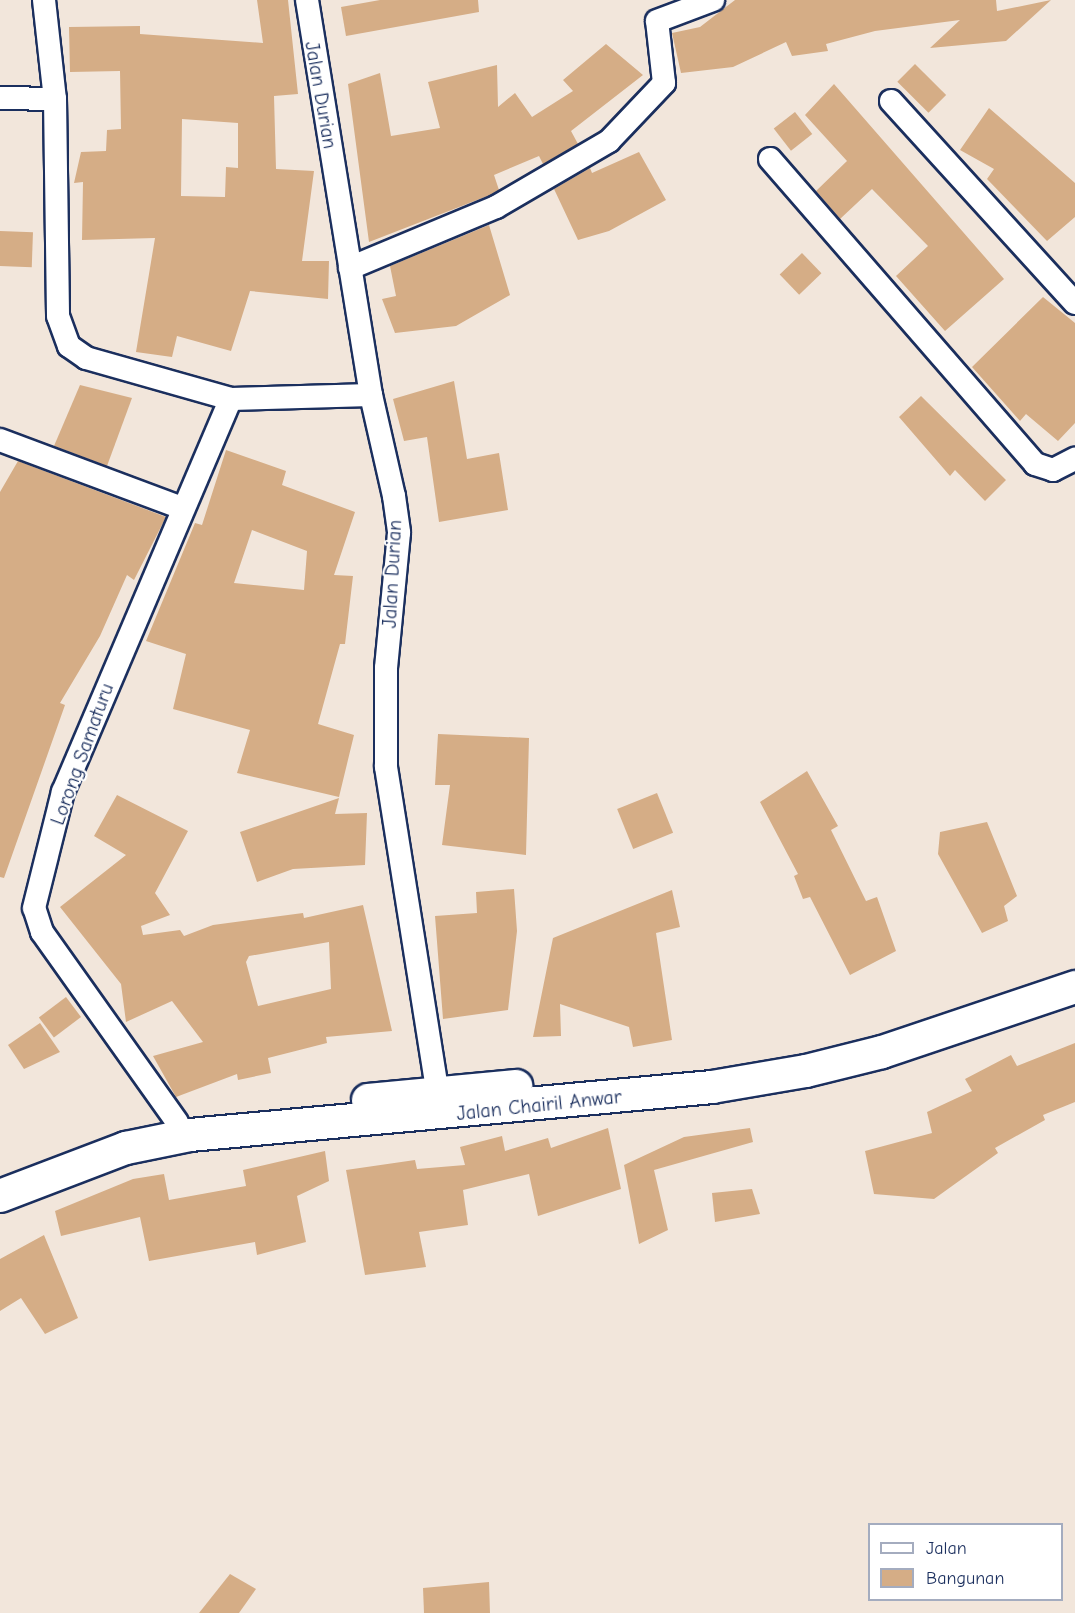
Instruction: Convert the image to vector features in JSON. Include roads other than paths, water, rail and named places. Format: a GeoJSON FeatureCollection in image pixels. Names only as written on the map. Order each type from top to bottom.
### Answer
{"type":"FeatureCollection","features":[{"type":"Feature","properties":{"kind":"main road","name":"Jalan Chairil Anwar"},"geometry":{"type":"LineString","coordinates":[[0,1196],[158,1141],[791,1058],[868,1041],[1075,975]]}},
{"type":"Feature","properties":{"kind":"main road","name":"Jalan Chairil Anwar"},"geometry":{"type":"LineString","coordinates":[[0,1179],[113,1138],[177,1122],[712,1087],[806,1071],[882,1052],[1075,987]]}},
{"type":"Feature","properties":{"kind":"street"},"geometry":{"type":"LineString","coordinates":[[44,0],[55,99],[62,333],[86,358],[231,399],[371,395]]}},
{"type":"Feature","properties":{"kind":"street","name":"Jalan Durian"},"geometry":{"type":"LineString","coordinates":[[307,0],[371,395],[399,532],[386,668],[386,767],[439,1104]]}},
{"type":"Feature","properties":{"kind":"street"},"geometry":{"type":"LineString","coordinates":[[350,268],[496,207],[609,141],[664,83],[657,21],[713,0]]}},
{"type":"Feature","properties":{"kind":"street"},"geometry":{"type":"LineString","coordinates":[[0,98],[55,99]]}},
{"type":"Feature","properties":{"kind":"street"},"geometry":{"type":"LineString","coordinates":[[891,101],[1071,291]]}},
{"type":"Feature","properties":{"kind":"street"},"geometry":{"type":"LineString","coordinates":[[770,159],[1035,464],[1053,470],[1075,459]]}},
{"type":"Feature","properties":{"kind":"street","name":"Lorong Samaturu"},"geometry":{"type":"LineString","coordinates":[[177,1122],[42,932],[34,908],[63,792],[182,508],[231,399]]}},
{"type":"Feature","properties":{"kind":"street"},"geometry":{"type":"LineString","coordinates":[[0,440],[182,508]]}}]}
